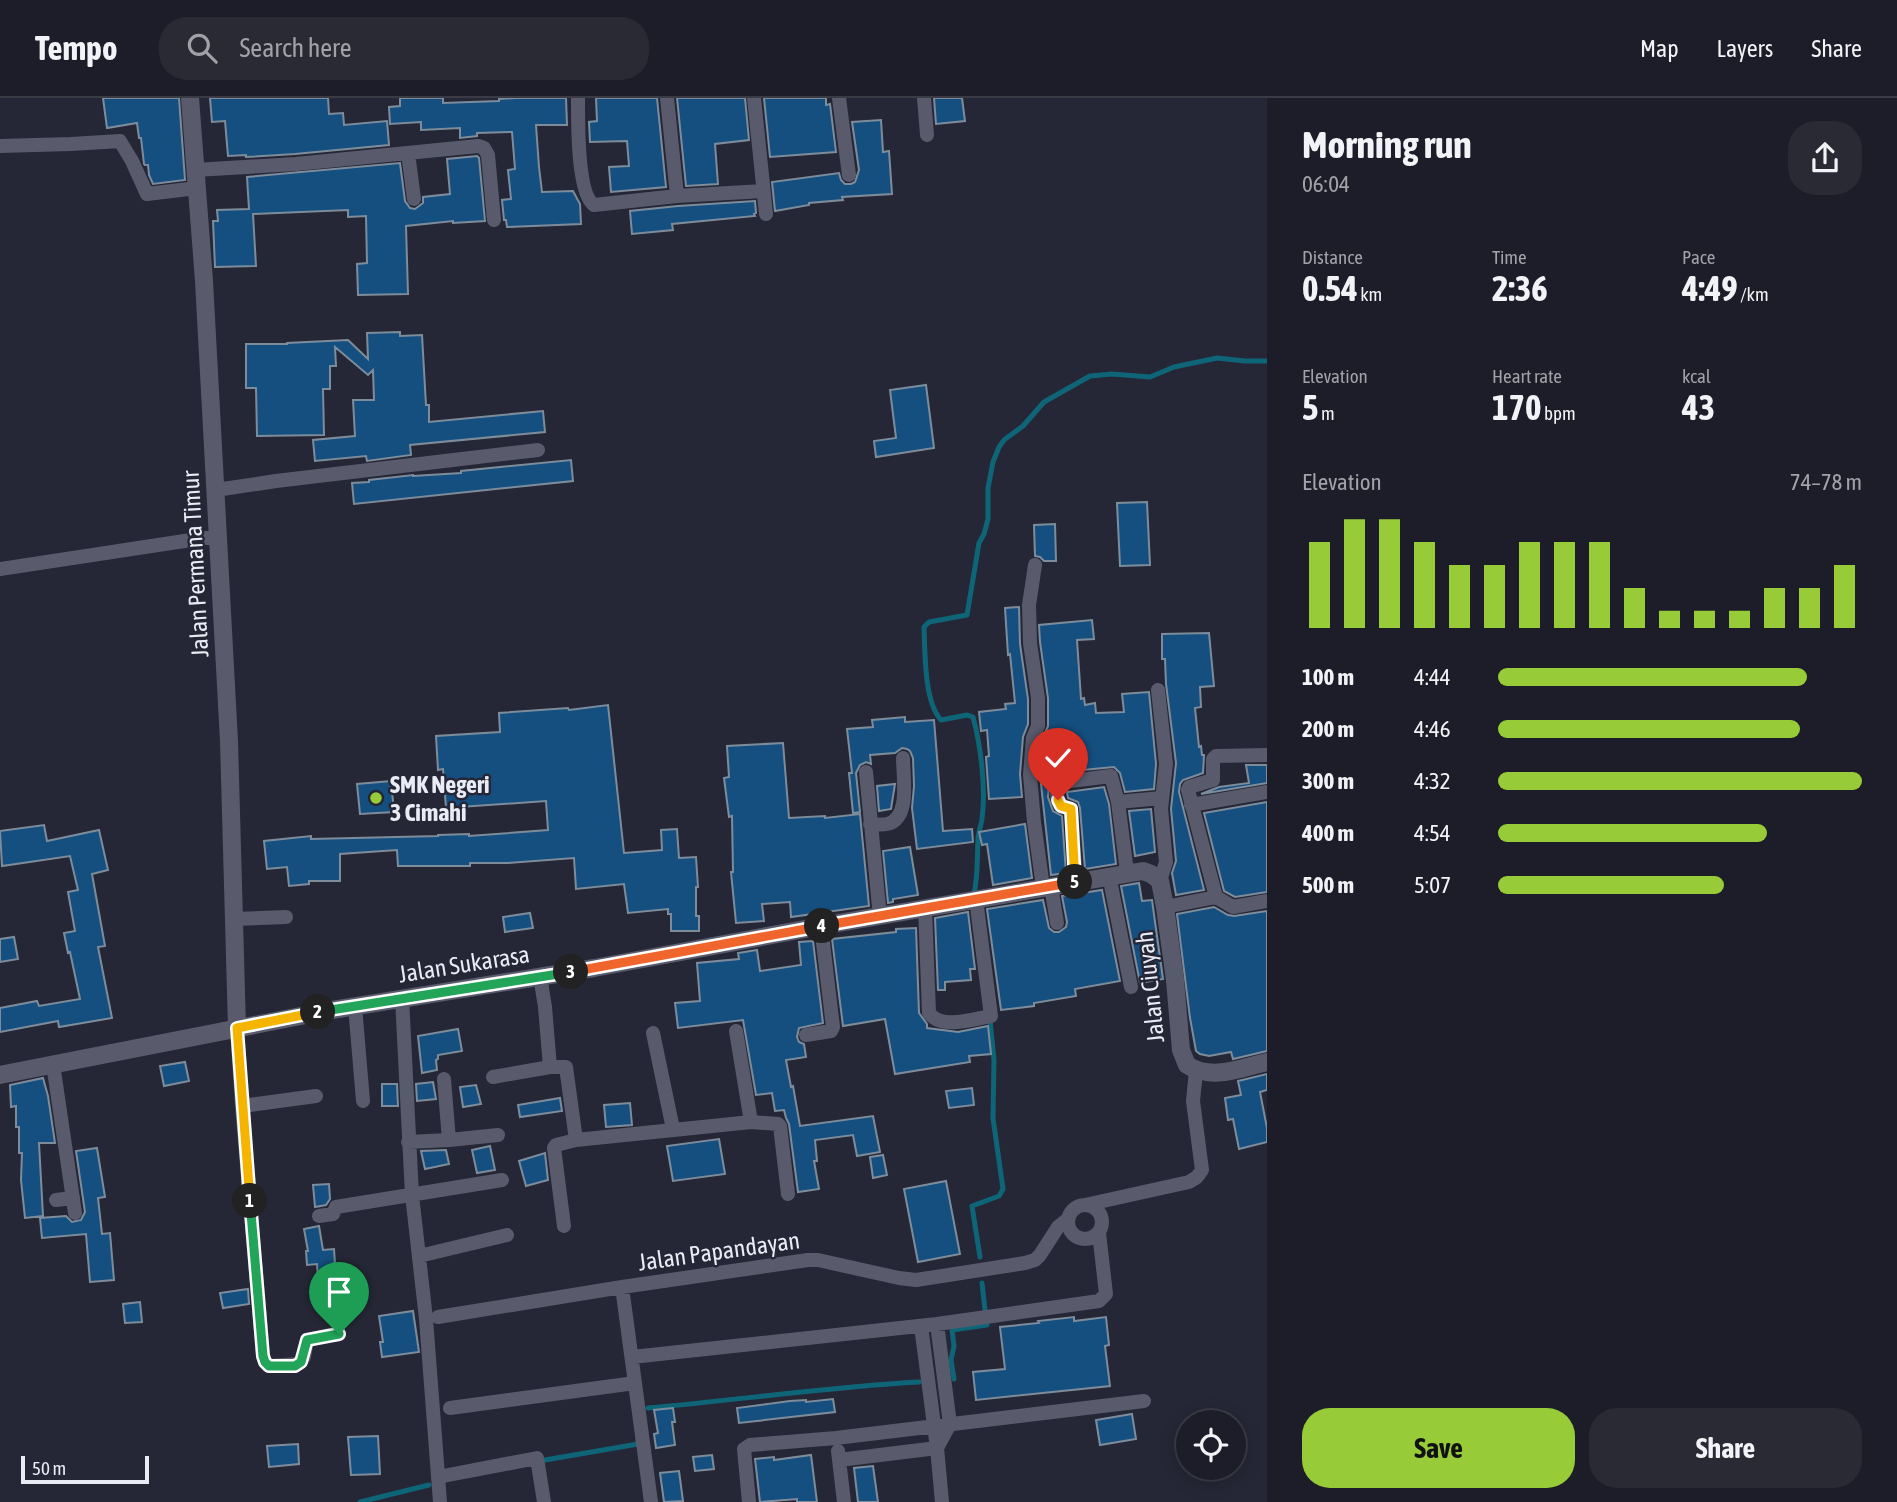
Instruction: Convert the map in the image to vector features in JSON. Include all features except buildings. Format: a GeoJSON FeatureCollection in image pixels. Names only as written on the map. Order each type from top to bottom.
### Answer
{"type":"FeatureCollection","features":[{"type":"Feature","properties":{"kind":"street","name":"Jalan Permana Timur"},"geometry":{"type":"LineString","coordinates":[[190,98],[204,281],[229,741],[237,1028]]}},
{"type":"Feature","properties":{"kind":"street"},"geometry":{"type":"LineString","coordinates":[[578,98],[579,143],[585,192],[594,205],[677,196],[763,191]]}},
{"type":"Feature","properties":{"kind":"street"},"geometry":{"type":"LineString","coordinates":[[667,98],[677,196]]}},
{"type":"Feature","properties":{"kind":"street"},"geometry":{"type":"LineString","coordinates":[[754,98],[766,214]]}},
{"type":"Feature","properties":{"kind":"street"},"geometry":{"type":"LineString","coordinates":[[839,98],[849,175]]}},
{"type":"Feature","properties":{"kind":"street"},"geometry":{"type":"LineString","coordinates":[[924,98],[927,135]]}},
{"type":"Feature","properties":{"kind":"street"},"geometry":{"type":"LineString","coordinates":[[0,146],[120,141],[147,194],[197,188]]}},
{"type":"Feature","properties":{"kind":"street"},"geometry":{"type":"LineString","coordinates":[[195,170],[296,164],[478,146],[484,148],[488,155],[494,220]]}},
{"type":"Feature","properties":{"kind":"street"},"geometry":{"type":"LineString","coordinates":[[408,153],[414,199]]}},
{"type":"Feature","properties":{"kind":"street"},"geometry":{"type":"LineString","coordinates":[[216,490],[538,450]]}},
{"type":"Feature","properties":{"kind":"street"},"geometry":{"type":"LineString","coordinates":[[0,569],[218,537]]}},
{"type":"Feature","properties":{"kind":"street"},"geometry":{"type":"LineString","coordinates":[[1035,565],[1029,606],[1038,726],[1033,738],[1030,775],[1034,822],[1057,922]]}},
{"type":"Feature","properties":{"kind":"street"},"geometry":{"type":"LineString","coordinates":[[1076,882],[1071,809],[1059,803],[1057,788],[1062,782],[1111,775],[1135,871],[1152,874],[1160,881],[1166,862],[1161,798],[1166,764],[1158,690]]}},
{"type":"Feature","properties":{"kind":"street"},"geometry":{"type":"LineString","coordinates":[[1267,755],[1216,756],[1213,759],[1213,780],[1189,787],[1191,805],[1216,897],[1237,908],[1267,901]]}},
{"type":"Feature","properties":{"kind":"street"},"geometry":{"type":"LineString","coordinates":[[870,824],[888,824],[896,819],[903,808],[903,758]]}},
{"type":"Feature","properties":{"kind":"street"},"geometry":{"type":"LineString","coordinates":[[866,772],[880,917]]}},
{"type":"Feature","properties":{"kind":"street"},"geometry":{"type":"LineString","coordinates":[[1191,805],[1267,792]]}},
{"type":"Feature","properties":{"kind":"street"},"geometry":{"type":"LineString","coordinates":[[1118,802],[1161,798]]}},
{"type":"Feature","properties":{"kind":"street","name":"Jalan Sukarasa"},"geometry":{"type":"LineString","coordinates":[[0,1075],[355,1006],[594,968],[1135,871]]}},
{"type":"Feature","properties":{"kind":"street"},"geometry":{"type":"LineString","coordinates":[[1109,875],[1131,987]]}},
{"type":"Feature","properties":{"kind":"street","name":"Jalan Ciuyah"},"geometry":{"type":"LineString","coordinates":[[1160,881],[1166,907],[1181,1050],[1187,1065],[1196,1071]]}},
{"type":"Feature","properties":{"kind":"street"},"geometry":{"type":"LineString","coordinates":[[1166,907],[1216,897]]}},
{"type":"Feature","properties":{"kind":"street"},"geometry":{"type":"LineString","coordinates":[[925,908],[929,1013],[935,1020],[951,1022],[991,1016],[976,899]]}},
{"type":"Feature","properties":{"kind":"street"},"geometry":{"type":"LineString","coordinates":[[235,919],[286,917]]}},
{"type":"Feature","properties":{"kind":"street"},"geometry":{"type":"LineString","coordinates":[[806,1035],[831,1031],[833,1027],[821,926]]}},
{"type":"Feature","properties":{"kind":"street"},"geometry":{"type":"LineString","coordinates":[[540,976],[550,1067]]}},
{"type":"Feature","properties":{"kind":"street"},"geometry":{"type":"LineString","coordinates":[[402,998],[408,1142],[426,1319],[439,1502]]}},
{"type":"Feature","properties":{"kind":"street"},"geometry":{"type":"LineString","coordinates":[[355,1006],[363,1101]]}},
{"type":"Feature","properties":{"kind":"street"},"geometry":{"type":"LineString","coordinates":[[237,1028],[265,1362],[269,1366],[295,1366],[301,1362],[307,1340],[339,1334]]}},
{"type":"Feature","properties":{"kind":"street"},"geometry":{"type":"LineString","coordinates":[[736,1031],[751,1122]]}},
{"type":"Feature","properties":{"kind":"street"},"geometry":{"type":"LineString","coordinates":[[653,1033],[673,1129]]}},
{"type":"Feature","properties":{"kind":"street"},"geometry":{"type":"LineString","coordinates":[[1099,1233],[1089,1239],[1078,1238],[1070,1230],[1068,1219],[1076,1208],[1189,1182],[1202,1170],[1193,1101],[1196,1071],[1217,1074],[1267,1062]]}},
{"type":"Feature","properties":{"kind":"street"},"geometry":{"type":"LineString","coordinates":[[53,1064],[75,1213]]}},
{"type":"Feature","properties":{"kind":"street"},"geometry":{"type":"LineString","coordinates":[[493,1077],[564,1066],[567,1069],[576,1140]]}},
{"type":"Feature","properties":{"kind":"street"},"geometry":{"type":"LineString","coordinates":[[444,1079],[449,1140]]}},
{"type":"Feature","properties":{"kind":"street"},"geometry":{"type":"LineString","coordinates":[[242,1106],[316,1096]]}},
{"type":"Feature","properties":{"kind":"street"},"geometry":{"type":"LineString","coordinates":[[564,1226],[554,1148],[556,1145],[576,1140],[751,1122],[778,1124],[788,1194]]}},
{"type":"Feature","properties":{"kind":"street"},"geometry":{"type":"LineString","coordinates":[[408,1142],[498,1135]]}},
{"type":"Feature","properties":{"kind":"street"},"geometry":{"type":"LineString","coordinates":[[319,1216],[333,1214],[336,1207],[502,1180]]}},
{"type":"Feature","properties":{"kind":"street"},"geometry":{"type":"LineString","coordinates":[[56,1200],[73,1198]]}},
{"type":"Feature","properties":{"kind":"street"},"geometry":{"type":"LineString","coordinates":[[632,1357],[921,1326],[1099,1301],[1106,1294],[1099,1233],[1102,1223],[1095,1209],[1085,1205]]}},
{"type":"Feature","properties":{"kind":"street","name":"Jalan Papandayan"},"geometry":{"type":"LineString","coordinates":[[438,1317],[808,1260],[916,1280],[1035,1260],[1058,1227],[1068,1219]]}},
{"type":"Feature","properties":{"kind":"street"},"geometry":{"type":"LineString","coordinates":[[419,1256],[507,1235]]}},
{"type":"Feature","properties":{"kind":"street"},"geometry":{"type":"LineString","coordinates":[[622,1287],[651,1502]]}},
{"type":"Feature","properties":{"kind":"street"},"geometry":{"type":"LineString","coordinates":[[937,1324],[950,1424],[937,1448]]}},
{"type":"Feature","properties":{"kind":"street"},"geometry":{"type":"LineString","coordinates":[[921,1326],[942,1502]]}},
{"type":"Feature","properties":{"kind":"street"},"geometry":{"type":"LineString","coordinates":[[450,1408],[635,1383]]}},
{"type":"Feature","properties":{"kind":"street"},"geometry":{"type":"LineString","coordinates":[[749,1502],[744,1449],[747,1446],[934,1427],[1144,1401]]}},
{"type":"Feature","properties":{"kind":"street"},"geometry":{"type":"LineString","coordinates":[[836,1438],[844,1502]]}},
{"type":"Feature","properties":{"kind":"street"},"geometry":{"type":"LineString","coordinates":[[839,1460],[937,1448]]}},
{"type":"Feature","properties":{"kind":"street"},"geometry":{"type":"LineString","coordinates":[[438,1477],[537,1458],[544,1502]]}},
{"type":"Feature","properties":{"kind":"waterway"},"geometry":{"type":"LineString","coordinates":[[974,894],[983,807],[978,741],[973,717],[967,715],[941,720],[935,712],[926,676],[924,627],[929,622],[967,615],[979,543],[988,519],[988,488],[999,447],[1023,426],[1044,402],[1090,376],[1112,374],[1150,377],[1174,367],[1217,358],[1267,361]]}},
{"type":"Feature","properties":{"kind":"waterway"},"geometry":{"type":"LineString","coordinates":[[980,1257],[972,1206],[999,1196],[1003,1189],[993,1118],[994,1060],[990,1020]]}},
{"type":"Feature","properties":{"kind":"waterway"},"geometry":{"type":"LineString","coordinates":[[982,1283],[985,1310]]}},
{"type":"Feature","properties":{"kind":"waterway"},"geometry":{"type":"LineString","coordinates":[[954,1379],[951,1360],[954,1346],[952,1330],[987,1325]]}},
{"type":"Feature","properties":{"kind":"waterway"},"geometry":{"type":"LineString","coordinates":[[648,1408],[919,1382]]}},
{"type":"Feature","properties":{"kind":"waterway"},"geometry":{"type":"LineString","coordinates":[[545,1460],[638,1444],[638,1440]]}},
{"type":"Feature","properties":{"kind":"waterway"},"geometry":{"type":"LineString","coordinates":[[360,1502],[429,1485]]}},
{"type":"Feature","properties":{"kind":"place","name":"SMK Negeri 3 Cimahi"},"geometry":{"type":"Point","coordinates":[376,798]}},
{"type":"Feature","properties":{"kind":"route"},"geometry":{"type":"LineString","coordinates":[[339,1334],[307,1340],[301,1362],[295,1366],[269,1366],[265,1362],[237,1028],[1076,882],[1071,809],[1061,806],[1058,800]]}}]}
